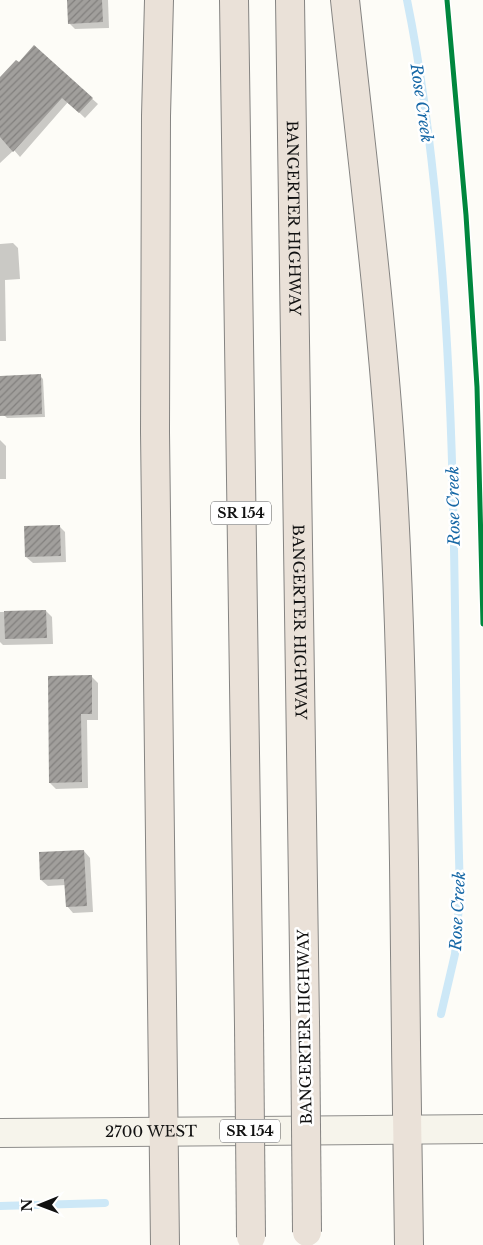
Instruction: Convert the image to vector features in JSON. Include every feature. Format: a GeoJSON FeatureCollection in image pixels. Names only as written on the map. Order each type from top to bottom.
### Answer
{"type":"FeatureCollection","features":[{"type":"Feature","properties":{"kind":"highway"},"geometry":{"type":"LineString","coordinates":[[159,0],[156,126],[155,432],[165,1245]]}},
{"type":"Feature","properties":{"kind":"highway","name":"SR 154"},"geometry":{"type":"LineString","coordinates":[[234,0],[251,1241]]}},
{"type":"Feature","properties":{"kind":"highway","name":"BANGERTER HIGHWAY"},"geometry":{"type":"LineString","coordinates":[[290,0],[306,1022],[307,1239]]}},
{"type":"Feature","properties":{"kind":"highway"},"geometry":{"type":"LineString","coordinates":[[345,0],[372,245],[392,474],[401,676],[409,1245]]}},
{"type":"Feature","properties":{"kind":"main road","name":"2700 WEST"},"geometry":{"type":"LineString","coordinates":[[0,1133],[483,1129]]}},
{"type":"Feature","properties":{"kind":"building"},"geometry":{"type":"Polygon","coordinates":[[[67,0],[102,0],[103,22],[68,24],[67,0]]]}},
{"type":"Feature","properties":{"kind":"building"},"geometry":{"type":"Polygon","coordinates":[[[34,45],[93,98],[79,113],[62,98],[13,152],[0,137],[0,77],[16,60],[19,62],[34,45]]]}},
{"type":"Feature","properties":{"kind":"building"},"geometry":{"type":"Polygon","coordinates":[[[41,374],[42,414],[0,416],[0,376],[41,374]]]}},
{"type":"Feature","properties":{"kind":"building"},"geometry":{"type":"Polygon","coordinates":[[[60,525],[61,556],[25,557],[24,526],[60,525]]]}},
{"type":"Feature","properties":{"kind":"building"},"geometry":{"type":"Polygon","coordinates":[[[46,610],[47,638],[5,639],[4,611],[46,610]]]}},
{"type":"Feature","properties":{"kind":"building"},"geometry":{"type":"Polygon","coordinates":[[[92,675],[92,714],[81,714],[82,782],[49,783],[48,676],[92,675]]]}},
{"type":"Feature","properties":{"kind":"building"},"geometry":{"type":"Polygon","coordinates":[[[84,850],[87,906],[66,907],[64,879],[40,880],[39,852],[84,850]]]}},
{"type":"Feature","properties":{"kind":"waterway","name":"Rose Creek"},"geometry":{"type":"LineString","coordinates":[[407,0],[426,111],[438,223],[445,306],[452,473],[460,893],[455,954],[441,1014]]}},
{"type":"Feature","properties":{"kind":"waterway","name":"Rose Creek"},"geometry":{"type":"LineString","coordinates":[[0,1206],[105,1203]]}},
{"type":"Feature","properties":{"kind":"cycle path"},"geometry":{"type":"LineString","coordinates":[[447,0],[466,215],[477,387],[483,624]]}}]}
